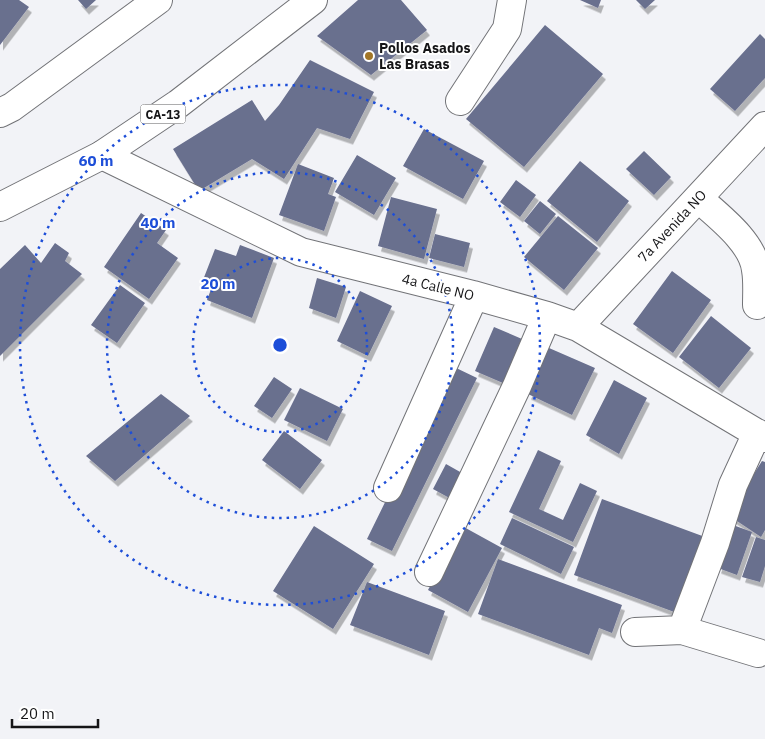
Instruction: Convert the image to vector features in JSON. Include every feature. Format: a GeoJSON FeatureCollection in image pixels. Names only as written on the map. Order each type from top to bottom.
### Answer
{"type":"FeatureCollection","features":[{"type":"Feature","properties":{"kind":"main road"},"geometry":{"type":"LineString","coordinates":[[4,105],[158,0]]}},
{"type":"Feature","properties":{"kind":"main road","name":"CA-13"},"geometry":{"type":"LineString","coordinates":[[0,207],[102,155],[178,104],[312,0]]}},
{"type":"Feature","properties":{"kind":"main road"},"geometry":{"type":"LineString","coordinates":[[460,102],[507,28],[512,0]]}},
{"type":"Feature","properties":{"kind":"main road","name":"7a Avenida NO"},"geometry":{"type":"LineString","coordinates":[[578,327],[765,126]]}},
{"type":"Feature","properties":{"kind":"main road","name":"4a Calle NO"},"geometry":{"type":"LineString","coordinates":[[102,155],[301,252],[473,295],[578,327],[761,436]]}},
{"type":"Feature","properties":{"kind":"main road"},"geometry":{"type":"LineString","coordinates":[[698,198],[732,229],[748,248],[756,268],[757,305]]}},
{"type":"Feature","properties":{"kind":"main road"},"geometry":{"type":"LineString","coordinates":[[388,488],[473,295]]}},
{"type":"Feature","properties":{"kind":"main road"},"geometry":{"type":"LineString","coordinates":[[429,572],[517,386],[547,316]]}},
{"type":"Feature","properties":{"kind":"main road"},"geometry":{"type":"LineString","coordinates":[[682,630],[715,543],[733,485],[761,436]]}},
{"type":"Feature","properties":{"kind":"main road"},"geometry":{"type":"LineString","coordinates":[[636,632],[682,630],[758,653]]}},
{"type":"Feature","properties":{"kind":"building"},"geometry":{"type":"Polygon","coordinates":[[[0,0],[19,0],[29,7],[0,45],[0,0]]]}},
{"type":"Feature","properties":{"kind":"building"},"geometry":{"type":"Polygon","coordinates":[[[78,0],[96,0],[86,9],[78,0]]]}},
{"type":"Feature","properties":{"kind":"building","name":"Pollos Asados Las Brasas"},"geometry":{"type":"Polygon","coordinates":[[[358,0],[401,0],[427,30],[371,75],[317,36],[358,0]]]}},
{"type":"Feature","properties":{"kind":"building"},"geometry":{"type":"Polygon","coordinates":[[[580,0],[601,0],[598,8],[580,0]]]}},
{"type":"Feature","properties":{"kind":"building"},"geometry":{"type":"Polygon","coordinates":[[[636,0],[655,0],[645,9],[636,0]]]}},
{"type":"Feature","properties":{"kind":"building"},"geometry":{"type":"Polygon","coordinates":[[[545,25],[603,74],[524,167],[466,119],[545,25]]]}},
{"type":"Feature","properties":{"kind":"building"},"geometry":{"type":"Polygon","coordinates":[[[760,34],[765,39],[765,78],[735,111],[710,89],[760,34]]]}},
{"type":"Feature","properties":{"kind":"building"},"geometry":{"type":"Polygon","coordinates":[[[310,60],[374,92],[350,139],[317,128],[284,179],[252,159],[199,191],[173,149],[252,100],[265,121],[279,105],[310,60]]]}},
{"type":"Feature","properties":{"kind":"building"},"geometry":{"type":"Polygon","coordinates":[[[424,129],[484,161],[463,199],[403,166],[424,129]]]}},
{"type":"Feature","properties":{"kind":"building"},"geometry":{"type":"Polygon","coordinates":[[[644,151],[671,177],[654,195],[626,169],[644,151]]]}},
{"type":"Feature","properties":{"kind":"building"},"geometry":{"type":"Polygon","coordinates":[[[357,155],[396,178],[374,215],[335,192],[357,155]]]}},
{"type":"Feature","properties":{"kind":"building"},"geometry":{"type":"Polygon","coordinates":[[[580,161],[629,201],[597,242],[547,201],[580,161]]]}},
{"type":"Feature","properties":{"kind":"building"},"geometry":{"type":"Polygon","coordinates":[[[298,164],[334,178],[328,194],[336,197],[324,231],[279,215],[298,164]]]}},
{"type":"Feature","properties":{"kind":"building"},"geometry":{"type":"Polygon","coordinates":[[[516,180],[536,195],[520,217],[500,202],[516,180]]]}},
{"type":"Feature","properties":{"kind":"building"},"geometry":{"type":"Polygon","coordinates":[[[391,197],[437,209],[424,259],[378,246],[391,197]]]}},
{"type":"Feature","properties":{"kind":"building"},"geometry":{"type":"Polygon","coordinates":[[[540,201],[556,214],[540,234],[524,221],[540,201]]]}},
{"type":"Feature","properties":{"kind":"building"},"geometry":{"type":"Polygon","coordinates":[[[141,213],[166,230],[157,243],[178,258],[149,299],[104,267],[141,213]]]}},
{"type":"Feature","properties":{"kind":"building"},"geometry":{"type":"Polygon","coordinates":[[[558,216],[598,248],[564,290],[524,257],[558,216]]]}},
{"type":"Feature","properties":{"kind":"building"},"geometry":{"type":"Polygon","coordinates":[[[435,234],[470,243],[464,267],[429,258],[435,234]]]}},
{"type":"Feature","properties":{"kind":"building"},"geometry":{"type":"Polygon","coordinates":[[[55,243],[69,253],[65,261],[82,274],[0,356],[0,269],[25,245],[41,263],[55,243]]]}},
{"type":"Feature","properties":{"kind":"building"},"geometry":{"type":"Polygon","coordinates":[[[240,245],[274,258],[252,318],[207,300],[213,284],[203,280],[215,249],[236,256],[240,245]]]}},
{"type":"Feature","properties":{"kind":"building"},"geometry":{"type":"Polygon","coordinates":[[[672,271],[711,300],[673,353],[633,324],[672,271]]]}},
{"type":"Feature","properties":{"kind":"building"},"geometry":{"type":"Polygon","coordinates":[[[317,278],[346,287],[336,318],[309,308],[317,278]]]}},
{"type":"Feature","properties":{"kind":"building"},"geometry":{"type":"Polygon","coordinates":[[[120,285],[145,303],[117,343],[91,325],[120,285]]]}},
{"type":"Feature","properties":{"kind":"building"},"geometry":{"type":"Polygon","coordinates":[[[360,291],[392,306],[368,356],[337,341],[360,291]]]}},
{"type":"Feature","properties":{"kind":"building"},"geometry":{"type":"Polygon","coordinates":[[[711,316],[751,348],[719,388],[679,357],[711,316]]]}},
{"type":"Feature","properties":{"kind":"building"},"geometry":{"type":"Polygon","coordinates":[[[494,327],[522,339],[503,383],[475,371],[494,327]]]}},
{"type":"Feature","properties":{"kind":"building"},"geometry":{"type":"Polygon","coordinates":[[[549,348],[595,368],[572,415],[528,394],[549,348]]]}},
{"type":"Feature","properties":{"kind":"building"},"geometry":{"type":"Polygon","coordinates":[[[452,366],[477,378],[392,551],[367,539],[452,366]]]}},
{"type":"Feature","properties":{"kind":"building"},"geometry":{"type":"Polygon","coordinates":[[[274,377],[292,389],[272,418],[254,406],[274,377]]]}},
{"type":"Feature","properties":{"kind":"building"},"geometry":{"type":"Polygon","coordinates":[[[614,380],[647,398],[619,454],[586,435],[614,380]]]}},
{"type":"Feature","properties":{"kind":"building"},"geometry":{"type":"Polygon","coordinates":[[[300,388],[343,409],[327,441],[284,420],[300,388]]]}},
{"type":"Feature","properties":{"kind":"building"},"geometry":{"type":"Polygon","coordinates":[[[161,394],[190,416],[115,481],[86,456],[161,394]]]}},
{"type":"Feature","properties":{"kind":"building"},"geometry":{"type":"Polygon","coordinates":[[[284,431],[322,460],[300,489],[262,460],[284,431]]]}},
{"type":"Feature","properties":{"kind":"building"},"geometry":{"type":"Polygon","coordinates":[[[538,450],[561,461],[539,509],[563,520],[580,483],[597,491],[573,542],[509,512],[538,450]]]}},
{"type":"Feature","properties":{"kind":"building"},"geometry":{"type":"Polygon","coordinates":[[[762,461],[765,462],[765,530],[761,537],[728,515],[762,461]]]}},
{"type":"Feature","properties":{"kind":"building"},"geometry":{"type":"Polygon","coordinates":[[[446,464],[469,477],[455,501],[433,489],[446,464]]]}},
{"type":"Feature","properties":{"kind":"building"},"geometry":{"type":"Polygon","coordinates":[[[602,499],[705,537],[677,613],[574,575],[602,499]]]}},
{"type":"Feature","properties":{"kind":"building"},"geometry":{"type":"Polygon","coordinates":[[[512,518],[574,547],[561,574],[500,544],[512,518]]]}},
{"type":"Feature","properties":{"kind":"building"},"geometry":{"type":"Polygon","coordinates":[[[733,525],[752,532],[737,575],[718,568],[733,525]]]}},
{"type":"Feature","properties":{"kind":"building"},"geometry":{"type":"Polygon","coordinates":[[[314,526],[374,564],[333,629],[273,591],[314,526]]]}},
{"type":"Feature","properties":{"kind":"building"},"geometry":{"type":"Polygon","coordinates":[[[462,526],[502,548],[468,612],[428,590],[462,526]]]}},
{"type":"Feature","properties":{"kind":"building"},"geometry":{"type":"Polygon","coordinates":[[[756,537],[765,540],[765,566],[760,582],[742,577],[756,537]]]}},
{"type":"Feature","properties":{"kind":"building"},"geometry":{"type":"Polygon","coordinates":[[[498,559],[622,605],[612,633],[599,628],[589,655],[478,614],[498,559]]]}},
{"type":"Feature","properties":{"kind":"building"},"geometry":{"type":"Polygon","coordinates":[[[367,582],[445,611],[429,655],[350,625],[367,582]]]}},
{"type":"Feature","properties":{"kind":"place","name":"Pollos Asados Las Brasas"},"geometry":{"type":"Point","coordinates":[369,56]}}]}
